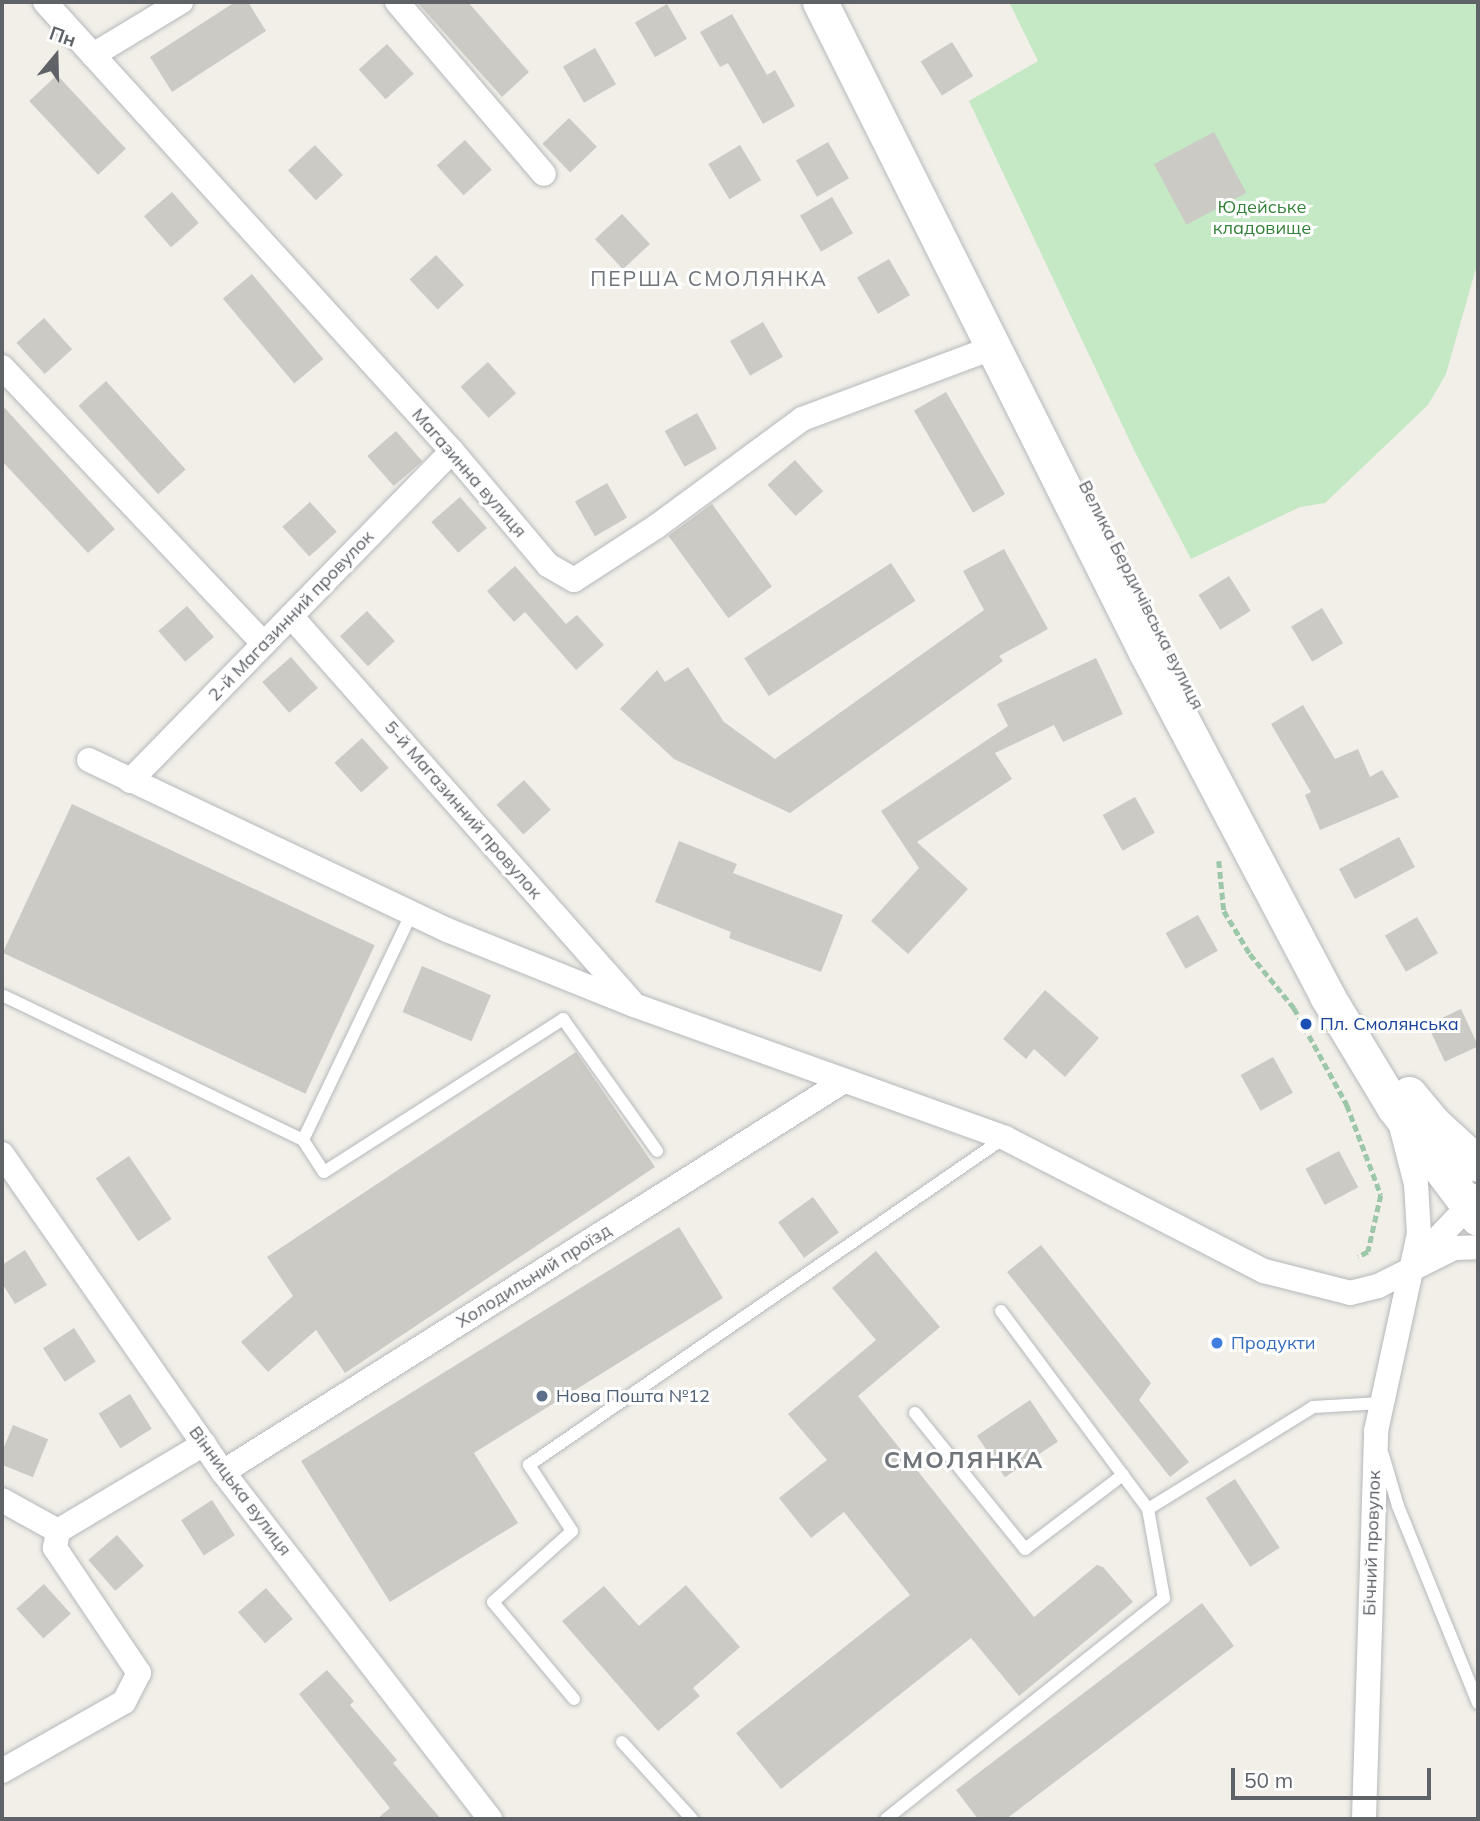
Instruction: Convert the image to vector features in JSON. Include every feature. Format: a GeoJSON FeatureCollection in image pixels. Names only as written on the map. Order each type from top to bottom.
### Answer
{"type":"FeatureCollection","features":[{"type":"Feature","properties":{"kind":"main road","name":"Велика Бердичівська вулиця"},"geometry":{"type":"LineString","coordinates":[[820,2],[992,348],[1326,996],[1394,1107],[1474,1207]]}},
{"type":"Feature","properties":{"kind":"main road","name":"Велика Бердичівська вулиця"},"geometry":{"type":"LineString","coordinates":[[840,2],[903,134],[1304,914],[1408,1093],[1434,1124],[1478,1164]]}},
{"type":"Feature","properties":{"kind":"street","name":"Магазинна вулиця"},"geometry":{"type":"LineString","coordinates":[[45,2],[452,451],[548,565],[574,580],[657,526],[802,419],[992,348]]}},
{"type":"Feature","properties":{"kind":"street"},"geometry":{"type":"LineString","coordinates":[[93,55],[181,2]]}},
{"type":"Feature","properties":{"kind":"street"},"geometry":{"type":"LineString","coordinates":[[397,2],[544,174]]}},
{"type":"Feature","properties":{"kind":"street"},"geometry":{"type":"LineString","coordinates":[[2,367],[264,644]]}},
{"type":"Feature","properties":{"kind":"street","name":"2-й Магазинний провулок"},"geometry":{"type":"LineString","coordinates":[[131,781],[452,451]]}},
{"type":"Feature","properties":{"kind":"street","name":"5-й Магазинний провулок"},"geometry":{"type":"LineString","coordinates":[[291,616],[634,1005]]}},
{"type":"Feature","properties":{"kind":"street"},"geometry":{"type":"LineString","coordinates":[[89,760],[411,913],[634,1005],[1005,1138],[1178,1230],[1264,1271],[1313,1287],[1350,1293],[1378,1286],[1454,1248],[1478,1247]]}},
{"type":"Feature","properties":{"kind":"street","name":"Холодильний проїзд"},"geometry":{"type":"LineString","coordinates":[[223,1472],[844,1081]]}},
{"type":"Feature","properties":{"kind":"street","name":"Бічний провулок"},"geometry":{"type":"LineString","coordinates":[[1364,1819],[1376,1431],[1409,1269],[1419,1234],[1419,1206],[1412,1157],[1394,1107]]}},
{"type":"Feature","properties":{"kind":"street","name":"Вінницька вулиця"},"geometry":{"type":"LineString","coordinates":[[2,1154],[223,1472],[490,1819]]}},
{"type":"Feature","properties":{"kind":"street"},"geometry":{"type":"LineString","coordinates":[[1409,1269],[1474,1207]]}},
{"type":"Feature","properties":{"kind":"street"},"geometry":{"type":"LineString","coordinates":[[2,1771],[124,1702],[139,1673],[55,1548],[58,1531],[204,1444]]}},
{"type":"Feature","properties":{"kind":"street"},"geometry":{"type":"LineString","coordinates":[[2,1500],[58,1531]]}},
{"type":"Feature","properties":{"kind":"lane"},"geometry":{"type":"LineString","coordinates":[[303,1140],[411,913]]}},
{"type":"Feature","properties":{"kind":"lane"},"geometry":{"type":"LineString","coordinates":[[4,996],[303,1140],[324,1172],[563,1019],[657,1151]]}},
{"type":"Feature","properties":{"kind":"lane"},"geometry":{"type":"LineString","coordinates":[[574,1699],[493,1602],[572,1531],[529,1465],[1005,1138]]}},
{"type":"Feature","properties":{"kind":"lane"},"geometry":{"type":"LineString","coordinates":[[886,1819],[1164,1598],[1148,1509],[1001,1311]]}},
{"type":"Feature","properties":{"kind":"lane"},"geometry":{"type":"LineString","coordinates":[[1148,1509],[1313,1408],[1381,1403]]}},
{"type":"Feature","properties":{"kind":"lane"},"geometry":{"type":"LineString","coordinates":[[915,1413],[1025,1549],[1123,1475]]}},
{"type":"Feature","properties":{"kind":"lane"},"geometry":{"type":"LineString","coordinates":[[1376,1431],[1398,1506],[1478,1703]]}},
{"type":"Feature","properties":{"kind":"lane"},"geometry":{"type":"LineString","coordinates":[[622,1742],[692,1819]]}},
{"type":"Feature","properties":{"kind":"green space","name":"Юдейське кладовище"},"geometry":{"type":"Polygon","coordinates":[[[1009,2],[1478,2],[1478,261],[1446,374],[1428,405],[1325,503],[1300,507],[1191,559],[1136,454],[969,101],[1038,61],[1009,2]]]}},
{"type":"Feature","properties":{"kind":"building"},"geometry":{"type":"Polygon","coordinates":[[[235,2],[248,2],[266,31],[172,92],[150,57],[235,2]]]}},
{"type":"Feature","properties":{"kind":"building"},"geometry":{"type":"Polygon","coordinates":[[[417,2],[468,2],[529,72],[502,97],[417,2]]]}},
{"type":"Feature","properties":{"kind":"building"},"geometry":{"type":"Polygon","coordinates":[[[667,4],[687,39],[655,57],[635,22],[667,4]]]}},
{"type":"Feature","properties":{"kind":"building"},"geometry":{"type":"Polygon","coordinates":[[[732,14],[767,75],[775,70],[795,106],[763,124],[728,63],[720,67],[700,32],[732,14]]]}},
{"type":"Feature","properties":{"kind":"building"},"geometry":{"type":"Polygon","coordinates":[[[952,42],[973,76],[942,96],[921,62],[952,42]]]}},
{"type":"Feature","properties":{"kind":"building"},"geometry":{"type":"Polygon","coordinates":[[[387,44],[414,74],[386,99],[359,69],[387,44]]]}},
{"type":"Feature","properties":{"kind":"building"},"geometry":{"type":"Polygon","coordinates":[[[595,48],[616,84],[584,103],[563,66],[595,48]]]}},
{"type":"Feature","properties":{"kind":"building"},"geometry":{"type":"Polygon","coordinates":[[[57,75],[126,149],[98,175],[29,101],[57,75]]]}},
{"type":"Feature","properties":{"kind":"building"},"geometry":{"type":"Polygon","coordinates":[[[569,118],[597,147],[570,172],[542,144],[569,118]]]}},
{"type":"Feature","properties":{"kind":"building"},"geometry":{"type":"Polygon","coordinates":[[[1214,132],[1246,193],[1186,225],[1154,164],[1214,132]]]}},
{"type":"Feature","properties":{"kind":"building"},"geometry":{"type":"Polygon","coordinates":[[[465,140],[492,170],[464,195],[437,165],[465,140]]]}},
{"type":"Feature","properties":{"kind":"building"},"geometry":{"type":"Polygon","coordinates":[[[828,142],[849,178],[817,197],[796,160],[828,142]]]}},
{"type":"Feature","properties":{"kind":"building"},"geometry":{"type":"Polygon","coordinates":[[[315,145],[343,175],[316,200],[288,170],[315,145]]]}},
{"type":"Feature","properties":{"kind":"building"},"geometry":{"type":"Polygon","coordinates":[[[740,145],[761,180],[729,199],[708,164],[740,145]]]}},
{"type":"Feature","properties":{"kind":"building"},"geometry":{"type":"Polygon","coordinates":[[[172,192],[199,223],[171,247],[144,216],[172,192]]]}},
{"type":"Feature","properties":{"kind":"building"},"geometry":{"type":"Polygon","coordinates":[[[832,197],[853,233],[821,252],[800,216],[832,197]]]}},
{"type":"Feature","properties":{"kind":"building"},"geometry":{"type":"Polygon","coordinates":[[[622,214],[650,244],[623,269],[595,239],[622,214]]]}},
{"type":"Feature","properties":{"kind":"building"},"geometry":{"type":"Polygon","coordinates":[[[436,255],[464,285],[438,310],[410,280],[436,255]]]}},
{"type":"Feature","properties":{"kind":"building"},"geometry":{"type":"Polygon","coordinates":[[[889,259],[910,295],[878,314],[857,278],[889,259]]]}},
{"type":"Feature","properties":{"kind":"building"},"geometry":{"type":"Polygon","coordinates":[[[252,274],[323,359],[294,383],[223,298],[252,274]]]}},
{"type":"Feature","properties":{"kind":"building"},"geometry":{"type":"Polygon","coordinates":[[[44,318],[72,349],[45,374],[17,343],[44,318]]]}},
{"type":"Feature","properties":{"kind":"building"},"geometry":{"type":"Polygon","coordinates":[[[763,322],[783,357],[750,376],[730,341],[763,322]]]}},
{"type":"Feature","properties":{"kind":"building"},"geometry":{"type":"Polygon","coordinates":[[[488,362],[516,393],[489,418],[461,387],[488,362]]]}},
{"type":"Feature","properties":{"kind":"building"},"geometry":{"type":"Polygon","coordinates":[[[106,381],[186,469],[158,494],[79,406],[106,381]]]}},
{"type":"Feature","properties":{"kind":"building"},"geometry":{"type":"Polygon","coordinates":[[[946,392],[1005,494],[973,513],[914,410],[946,392]]]}},
{"type":"Feature","properties":{"kind":"building"},"geometry":{"type":"Polygon","coordinates":[[[2,405],[115,529],[88,553],[2,461],[2,405]]]}},
{"type":"Feature","properties":{"kind":"building"},"geometry":{"type":"Polygon","coordinates":[[[697,413],[717,449],[685,467],[665,431],[697,413]]]}},
{"type":"Feature","properties":{"kind":"building"},"geometry":{"type":"Polygon","coordinates":[[[396,431],[422,461],[394,486],[367,456],[396,431]]]}},
{"type":"Feature","properties":{"kind":"building"},"geometry":{"type":"Polygon","coordinates":[[[795,460],[823,491],[796,516],[768,485],[795,460]]]}},
{"type":"Feature","properties":{"kind":"building"},"geometry":{"type":"Polygon","coordinates":[[[607,483],[627,518],[595,536],[575,501],[607,483]]]}},
{"type":"Feature","properties":{"kind":"building"},"geometry":{"type":"Polygon","coordinates":[[[460,497],[487,528],[458,553],[431,522],[460,497]]]}},
{"type":"Feature","properties":{"kind":"building"},"geometry":{"type":"Polygon","coordinates":[[[310,502],[337,532],[309,556],[283,527],[310,502]]]}},
{"type":"Feature","properties":{"kind":"building"},"geometry":{"type":"Polygon","coordinates":[[[712,504],[772,587],[728,618],[668,536],[712,504]]]}},
{"type":"Feature","properties":{"kind":"building"},"geometry":{"type":"Polygon","coordinates":[[[1004,549],[1048,629],[999,656],[1003,661],[790,813],[674,759],[620,709],[657,670],[665,682],[688,667],[724,722],[775,759],[984,610],[963,571],[1004,549]]]}},
{"type":"Feature","properties":{"kind":"building"},"geometry":{"type":"Polygon","coordinates":[[[891,563],[916,601],[769,696],[744,658],[891,563]]]}},
{"type":"Feature","properties":{"kind":"building"},"geometry":{"type":"Polygon","coordinates":[[[515,566],[566,624],[577,615],[604,645],[576,670],[525,612],[514,622],[487,591],[515,566]]]}},
{"type":"Feature","properties":{"kind":"building"},"geometry":{"type":"Polygon","coordinates":[[[1229,576],[1251,611],[1220,630],[1198,595],[1229,576]]]}},
{"type":"Feature","properties":{"kind":"building"},"geometry":{"type":"Polygon","coordinates":[[[187,606],[214,637],[185,662],[158,631],[187,606]]]}},
{"type":"Feature","properties":{"kind":"building"},"geometry":{"type":"Polygon","coordinates":[[[1322,608],[1343,643],[1312,662],[1291,627],[1322,608]]]}},
{"type":"Feature","properties":{"kind":"building"},"geometry":{"type":"Polygon","coordinates":[[[367,611],[395,641],[368,666],[340,636],[367,611]]]}},
{"type":"Feature","properties":{"kind":"building"},"geometry":{"type":"Polygon","coordinates":[[[291,657],[318,688],[289,713],[262,682],[291,657]]]}},
{"type":"Feature","properties":{"kind":"building"},"geometry":{"type":"Polygon","coordinates":[[[1096,658],[1123,714],[1063,742],[1054,725],[995,753],[1012,779],[917,842],[968,889],[908,954],[871,921],[919,868],[881,811],[1008,726],[997,704],[1096,658]]]}},
{"type":"Feature","properties":{"kind":"building"},"geometry":{"type":"Polygon","coordinates":[[[1303,705],[1335,759],[1358,749],[1370,777],[1382,770],[1399,797],[1320,830],[1305,795],[1311,792],[1271,724],[1303,705]]]}},
{"type":"Feature","properties":{"kind":"building"},"geometry":{"type":"Polygon","coordinates":[[[362,738],[389,768],[361,792],[335,763],[362,738]]]}},
{"type":"Feature","properties":{"kind":"building"},"geometry":{"type":"Polygon","coordinates":[[[524,780],[551,810],[523,834],[497,805],[524,780]]]}},
{"type":"Feature","properties":{"kind":"building"},"geometry":{"type":"Polygon","coordinates":[[[1135,797],[1155,833],[1123,851],[1103,815],[1135,797]]]}},
{"type":"Feature","properties":{"kind":"building"},"geometry":{"type":"Polygon","coordinates":[[[72,804],[375,945],[305,1094],[3,953],[72,804]]]}},
{"type":"Feature","properties":{"kind":"building"},"geometry":{"type":"Polygon","coordinates":[[[1399,837],[1415,867],[1355,899],[1339,869],[1399,837]]]}},
{"type":"Feature","properties":{"kind":"building"},"geometry":{"type":"Polygon","coordinates":[[[679,841],[737,864],[733,873],[843,915],[821,972],[729,938],[731,932],[655,902],[679,841]]]}},
{"type":"Feature","properties":{"kind":"building"},"geometry":{"type":"Polygon","coordinates":[[[1198,915],[1218,951],[1186,969],[1166,933],[1198,915]]]}},
{"type":"Feature","properties":{"kind":"building"},"geometry":{"type":"Polygon","coordinates":[[[1417,917],[1438,953],[1406,972],[1385,936],[1417,917]]]}},
{"type":"Feature","properties":{"kind":"building"},"geometry":{"type":"Polygon","coordinates":[[[422,966],[491,995],[472,1041],[402,1012],[422,966]]]}},
{"type":"Feature","properties":{"kind":"building"},"geometry":{"type":"Polygon","coordinates":[[[1045,990],[1099,1038],[1065,1077],[1034,1049],[1026,1059],[1003,1039],[1045,990]]]}},
{"type":"Feature","properties":{"kind":"building"},"geometry":{"type":"Polygon","coordinates":[[[1461,1009],[1478,1046],[1445,1062],[1427,1025],[1461,1009]]]}},
{"type":"Feature","properties":{"kind":"building"},"geometry":{"type":"Polygon","coordinates":[[[576,1052],[655,1167],[345,1373],[316,1330],[268,1372],[241,1342],[293,1296],[267,1257],[576,1052]]]}},
{"type":"Feature","properties":{"kind":"building"},"geometry":{"type":"Polygon","coordinates":[[[1273,1057],[1293,1093],[1261,1111],[1241,1075],[1273,1057]]]}},
{"type":"Feature","properties":{"kind":"building"},"geometry":{"type":"Polygon","coordinates":[[[1339,1151],[1358,1187],[1325,1205],[1305,1169],[1339,1151]]]}},
{"type":"Feature","properties":{"kind":"building"},"geometry":{"type":"Polygon","coordinates":[[[129,1156],[171,1219],[138,1241],[96,1178],[129,1156]]]}},
{"type":"Feature","properties":{"kind":"building"},"geometry":{"type":"Polygon","coordinates":[[[813,1197],[839,1233],[804,1258],[778,1222],[813,1197]]]}},
{"type":"Feature","properties":{"kind":"building"},"geometry":{"type":"Polygon","coordinates":[[[679,1227],[723,1298],[474,1453],[518,1523],[390,1602],[301,1461],[679,1227]]]}},
{"type":"Feature","properties":{"kind":"building"},"geometry":{"type":"Polygon","coordinates":[[[1041,1245],[1151,1383],[1139,1400],[1189,1462],[1170,1477],[1007,1272],[1041,1245]]]}},
{"type":"Feature","properties":{"kind":"building"},"geometry":{"type":"Polygon","coordinates":[[[25,1250],[47,1285],[15,1304],[2,1283],[2,1265],[25,1250]]]}},
{"type":"Feature","properties":{"kind":"building"},"geometry":{"type":"Polygon","coordinates":[[[876,1251],[940,1327],[858,1396],[1034,1617],[1097,1565],[1103,1567],[1133,1602],[1019,1696],[971,1638],[781,1789],[736,1733],[910,1595],[844,1512],[811,1538],[779,1498],[827,1460],[788,1414],[876,1340],[832,1288],[876,1251]]]}},
{"type":"Feature","properties":{"kind":"building"},"geometry":{"type":"Polygon","coordinates":[[[74,1328],[96,1362],[65,1382],[43,1348],[74,1328]]]}},
{"type":"Feature","properties":{"kind":"building"},"geometry":{"type":"Polygon","coordinates":[[[130,1394],[152,1429],[120,1448],[99,1414],[130,1394]]]}},
{"type":"Feature","properties":{"kind":"building"},"geometry":{"type":"Polygon","coordinates":[[[1030,1400],[1058,1441],[1005,1477],[977,1436],[1030,1400]]]}},
{"type":"Feature","properties":{"kind":"building"},"geometry":{"type":"Polygon","coordinates":[[[13,1425],[48,1439],[33,1477],[2,1465],[2,1452],[13,1425]]]}},
{"type":"Feature","properties":{"kind":"building"},"geometry":{"type":"Polygon","coordinates":[[[1235,1479],[1280,1548],[1250,1567],[1206,1498],[1235,1479]]]}},
{"type":"Feature","properties":{"kind":"building"},"geometry":{"type":"Polygon","coordinates":[[[212,1500],[235,1535],[204,1555],[181,1520],[212,1500]]]}},
{"type":"Feature","properties":{"kind":"building"},"geometry":{"type":"Polygon","coordinates":[[[117,1535],[144,1566],[115,1591],[88,1560],[117,1535]]]}},
{"type":"Feature","properties":{"kind":"building"},"geometry":{"type":"Polygon","coordinates":[[[44,1584],[71,1614],[43,1638],[17,1609],[44,1584]]]}},
{"type":"Feature","properties":{"kind":"building"},"geometry":{"type":"Polygon","coordinates":[[[686,1585],[740,1647],[693,1688],[700,1696],[658,1731],[562,1621],[604,1586],[639,1626],[686,1585]]]}},
{"type":"Feature","properties":{"kind":"building"},"geometry":{"type":"Polygon","coordinates":[[[266,1588],[293,1619],[265,1643],[238,1612],[266,1588]]]}},
{"type":"Feature","properties":{"kind":"building"},"geometry":{"type":"Polygon","coordinates":[[[1202,1603],[1234,1646],[1006,1819],[978,1819],[956,1790],[1202,1603]]]}},
{"type":"Feature","properties":{"kind":"building"},"geometry":{"type":"Polygon","coordinates":[[[327,1670],[354,1701],[350,1705],[397,1760],[393,1763],[441,1819],[377,1819],[390,1808],[299,1694],[327,1670]]]}},
{"type":"Feature","properties":{"kind":"place","name":"Пл. Смолянська"},"geometry":{"type":"Point","coordinates":[1306,1024]}},
{"type":"Feature","properties":{"kind":"place","name":"Продукти"},"geometry":{"type":"Point","coordinates":[1217,1343]}},
{"type":"Feature","properties":{"kind":"place","name":"Нова Пошта №12"},"geometry":{"type":"Point","coordinates":[542,1396]}},
{"type":"Feature","properties":{"kind":"district","name":"ПЕРША СМОЛЯНКА"},"geometry":{"type":"Point","coordinates":[709,278]}},
{"type":"Feature","properties":{"kind":"district","name":"СМОЛЯНКА"},"geometry":{"type":"Point","coordinates":[964,1460]}}]}
